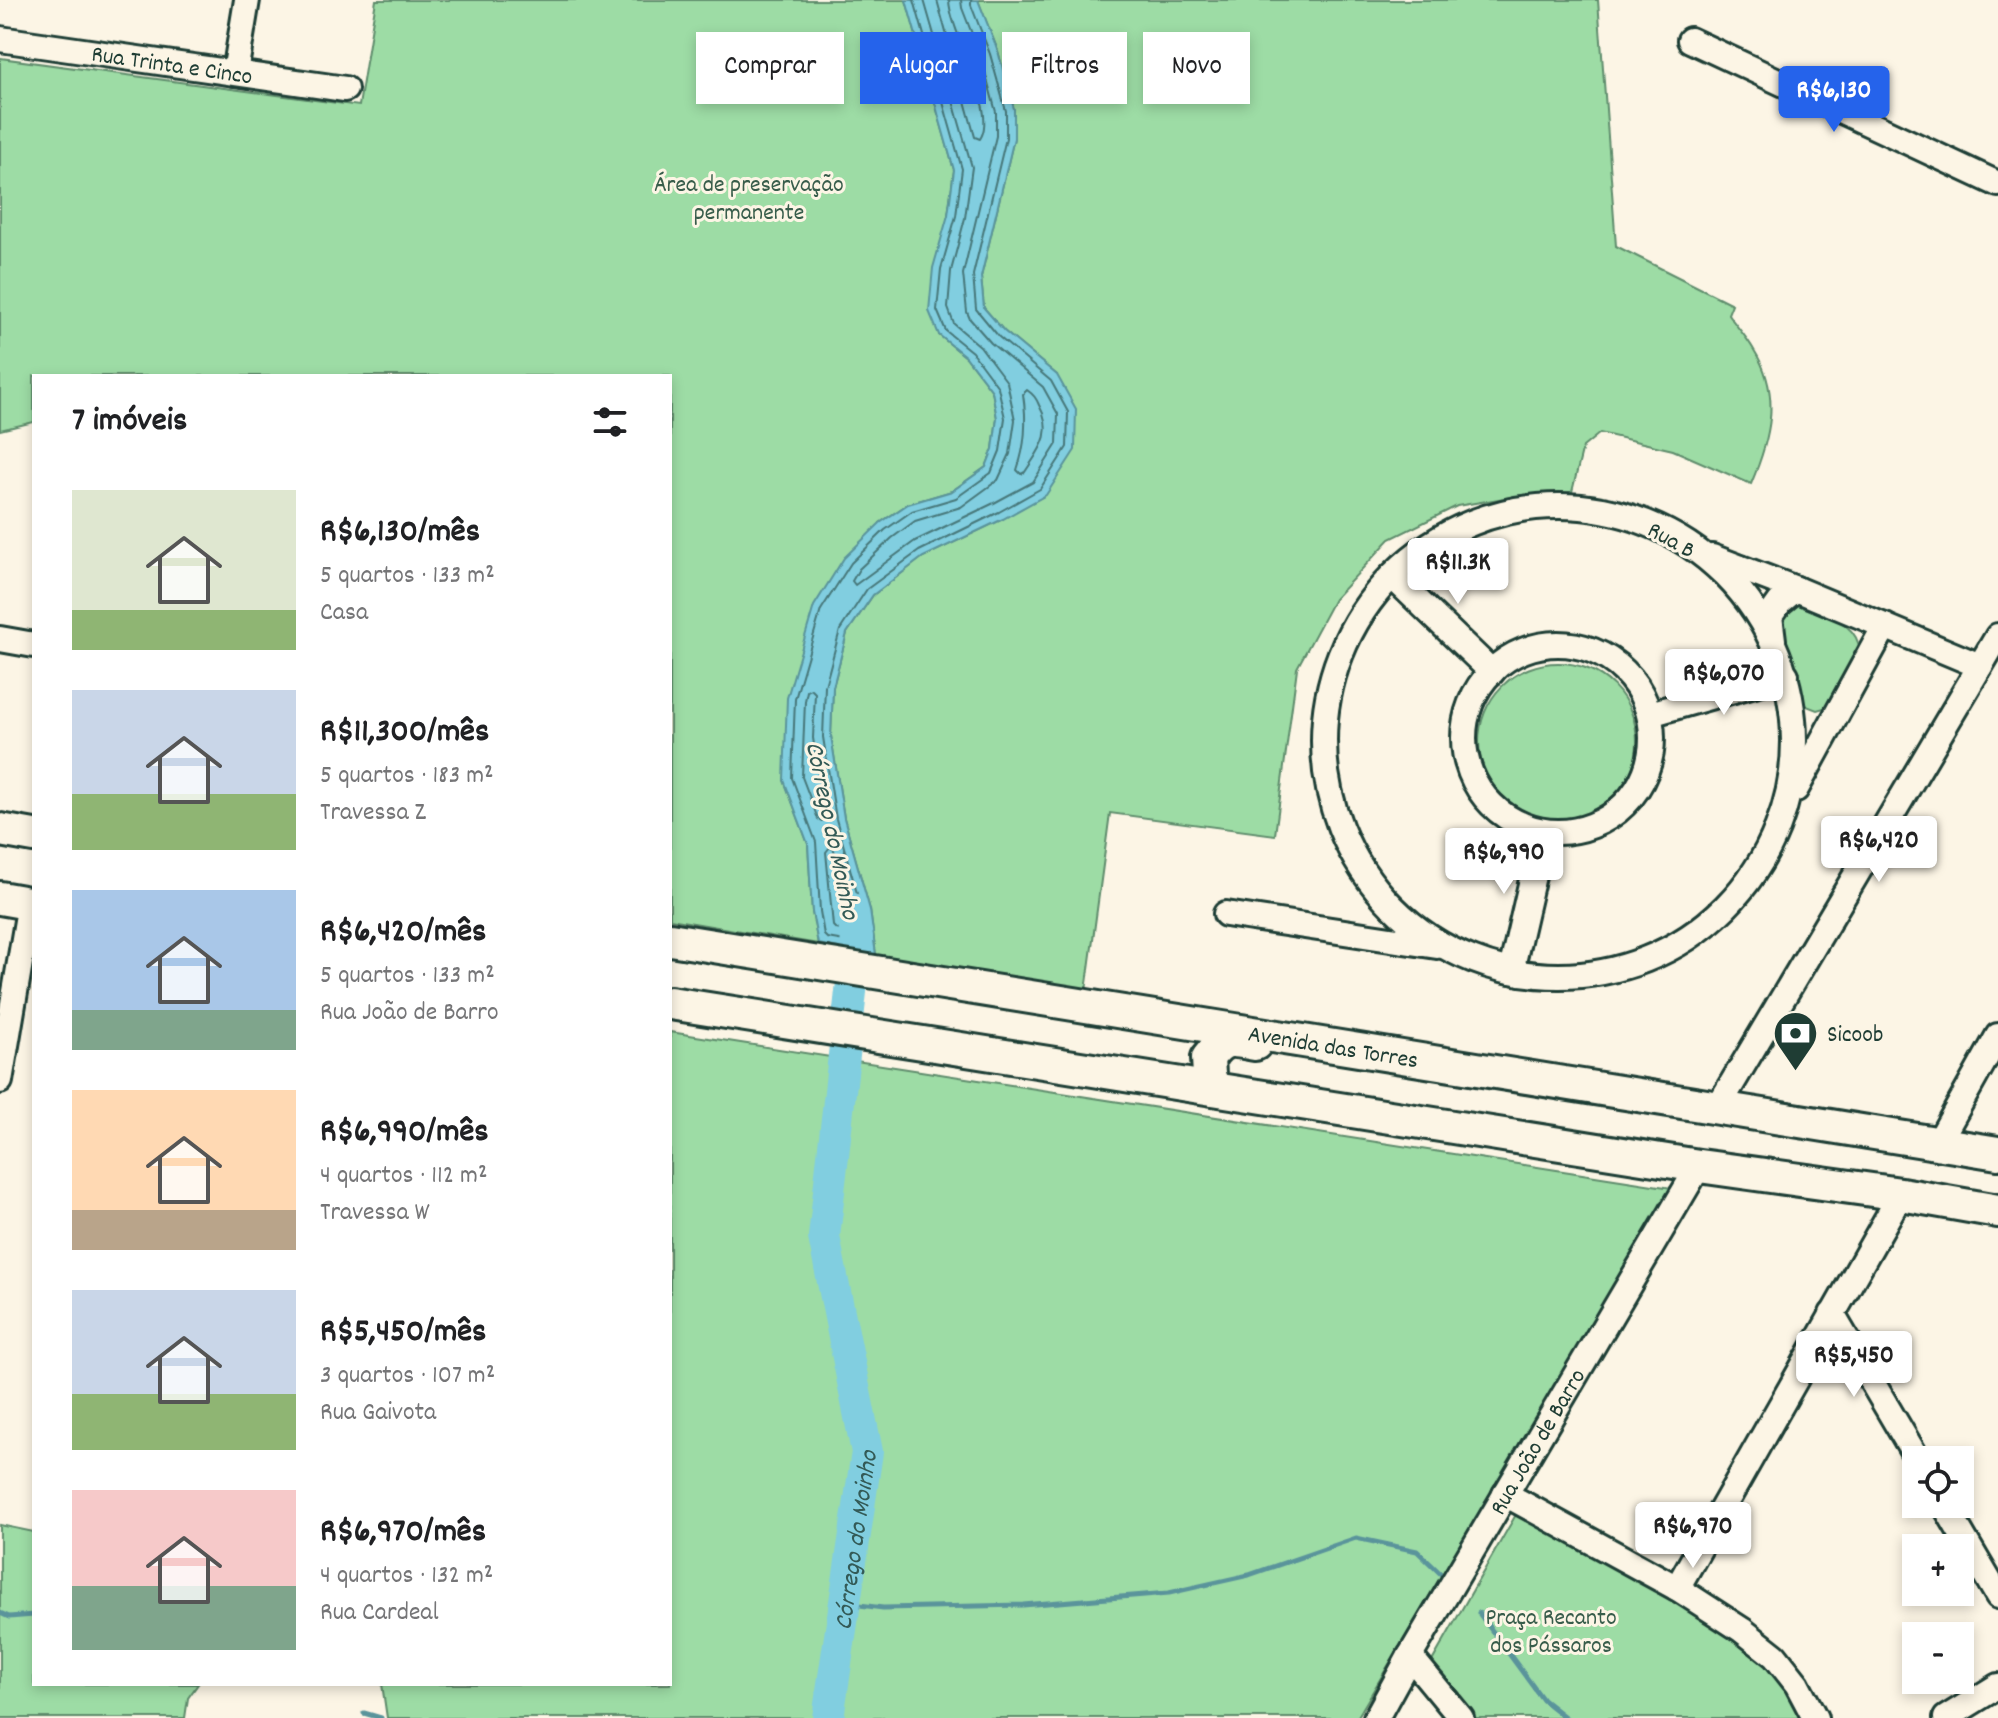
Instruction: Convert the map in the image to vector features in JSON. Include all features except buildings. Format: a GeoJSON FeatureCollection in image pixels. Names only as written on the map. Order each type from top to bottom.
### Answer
{"type":"FeatureCollection","features":[{"type":"Feature","properties":{"kind":"main road"},"geometry":{"type":"LineString","coordinates":[[0,830],[32,836]]}},
{"type":"Feature","properties":{"kind":"main road","name":"Avenida das Torres"},"geometry":{"type":"LineString","coordinates":[[680,941],[1998,1153]]}},
{"type":"Feature","properties":{"kind":"main road"},"geometry":{"type":"LineString","coordinates":[[682,1005],[1998,1211]]}},
{"type":"Feature","properties":{"kind":"main road"},"geometry":{"type":"LineString","coordinates":[[1214,1089],[1208,1058],[1217,1045],[1229,1039],[1402,1068],[1456,1066]]}},
{"type":"Feature","properties":{"kind":"street"},"geometry":{"type":"LineString","coordinates":[[235,73],[247,0]]}},
{"type":"Feature","properties":{"kind":"street","name":"Rua Trinta e Cinco"},"geometry":{"type":"LineString","coordinates":[[0,39],[345,89]]}},
{"type":"Feature","properties":{"kind":"street"},"geometry":{"type":"LineString","coordinates":[[1690,40],[1998,184]]}},
{"type":"Feature","properties":{"kind":"street","name":"Rua B"},"geometry":{"type":"LineString","coordinates":[[1559,506],[1596,509],[1633,518],[1667,532],[1699,551],[1729,578],[1754,608],[1774,643],[1792,702],[1794,757],[1784,811],[1767,851],[1744,887],[1713,918],[1678,943],[1639,962],[1597,973],[1554,976],[1511,971],[1476,962],[1444,947],[1408,922],[1377,892],[1353,856],[1335,817],[1325,774],[1323,731],[1329,688],[1343,647],[1364,609],[1392,576],[1420,552],[1452,532],[1486,518],[1522,509],[1559,506]]}},
{"type":"Feature","properties":{"kind":"street"},"geometry":{"type":"LineString","coordinates":[[1699,551],[1980,666]]}},
{"type":"Feature","properties":{"kind":"street"},"geometry":{"type":"LineString","coordinates":[[1392,576],[1492,672]]}},
{"type":"Feature","properties":{"kind":"street"},"geometry":{"type":"LineString","coordinates":[[1774,643],[1770,616],[1780,602],[1796,589]]}},
{"type":"Feature","properties":{"kind":"street"},"geometry":{"type":"LineString","coordinates":[[1784,811],[1885,626]]}},
{"type":"Feature","properties":{"kind":"street"},"geometry":{"type":"LineString","coordinates":[[1718,1107],[1998,636]]}},
{"type":"Feature","properties":{"kind":"street"},"geometry":{"type":"LineString","coordinates":[[0,639],[32,645]]}},
{"type":"Feature","properties":{"kind":"street"},"geometry":{"type":"LineString","coordinates":[[1564,644],[1593,650],[1618,665],[1638,687],[1650,714],[1653,745],[1645,775],[1629,801],[1604,821],[1575,831],[1543,832],[1516,823],[1493,807],[1475,785],[1465,758],[1463,730],[1470,702],[1492,672],[1507,658],[1535,647],[1564,644]]}},
{"type":"Feature","properties":{"kind":"street"},"geometry":{"type":"LineString","coordinates":[[1650,714],[1786,675]]}},
{"type":"Feature","properties":{"kind":"street"},"geometry":{"type":"LineString","coordinates":[[1792,702],[1797,713],[1832,720]]}},
{"type":"Feature","properties":{"kind":"street"},"geometry":{"type":"LineString","coordinates":[[1511,971],[1543,832]]}},
{"type":"Feature","properties":{"kind":"street"},"geometry":{"type":"LineString","coordinates":[[0,1081],[21,902]]}},
{"type":"Feature","properties":{"kind":"street","name":"Rua B"},"geometry":{"type":"LineString","coordinates":[[1226,914],[1444,947]]}},
{"type":"Feature","properties":{"kind":"street"},"geometry":{"type":"LineString","coordinates":[[1938,1143],[1998,1036]]}},
{"type":"Feature","properties":{"kind":"street","name":"Rua João de Barro"},"geometry":{"type":"LineString","coordinates":[[1376,1718],[1699,1166]]}},
{"type":"Feature","properties":{"kind":"street"},"geometry":{"type":"LineString","coordinates":[[1677,1588],[1901,1194]]}},
{"type":"Feature","properties":{"kind":"street"},"geometry":{"type":"LineString","coordinates":[[1832,1314],[1910,1446]]}},
{"type":"Feature","properties":{"kind":"street"},"geometry":{"type":"LineString","coordinates":[[1505,1494],[1677,1588],[1742,1630],[1775,1656],[1797,1684],[1815,1718]]}},
{"type":"Feature","properties":{"kind":"street"},"geometry":{"type":"LineString","coordinates":[[1952,1518],[1998,1596]]}},
{"type":"Feature","properties":{"kind":"street"},"geometry":{"type":"LineString","coordinates":[[1410,1656],[1461,1718]]}},
{"type":"Feature","properties":{"kind":"street"},"geometry":{"type":"LineString","coordinates":[[1946,1718],[1998,1686]]}},
{"type":"Feature","properties":{"kind":"green space","name":"Área de preservação permanente"},"geometry":{"type":"Polygon","coordinates":[[[376,0],[906,0],[915,32],[860,32],[860,104],[935,104],[954,170],[939,335],[966,357],[992,391],[997,418],[993,449],[986,467],[952,491],[908,504],[880,523],[784,780],[808,844],[812,912],[818,944],[672,919],[672,374],[32,374],[32,422],[0,430],[0,58],[359,106],[376,0]]]}},
{"type":"Feature","properties":{"kind":"green space"},"geometry":{"type":"Polygon","coordinates":[[[978,0],[1598,0],[1616,246],[1732,304],[1728,314],[1763,367],[1770,400],[1768,434],[1751,484],[1673,450],[1600,433],[1583,447],[1571,496],[1523,495],[1457,506],[1390,539],[1334,599],[1297,668],[1275,835],[1110,813],[1086,991],[876,955],[870,910],[844,818],[831,736],[833,687],[847,633],[873,595],[923,557],[1003,519],[1057,375],[1004,331],[984,308],[981,277],[1014,138],[1012,104],[1127,104],[1127,32],[1002,32],[1002,66],[978,0]]]}},
{"type":"Feature","properties":{"kind":"green space"},"geometry":{"type":"Polygon","coordinates":[[[1799,604],[1848,627],[1858,642],[1860,652],[1831,706],[1817,710],[1800,701],[1778,634],[1778,620],[1792,606],[1799,604]]]}},
{"type":"Feature","properties":{"kind":"green space"},"geometry":{"type":"Polygon","coordinates":[[[1558,663],[1588,669],[1614,686],[1631,712],[1637,742],[1631,772],[1614,798],[1588,815],[1558,821],[1528,815],[1502,798],[1485,772],[1479,742],[1485,712],[1502,686],[1528,669],[1558,663]]]}},
{"type":"Feature","properties":{"kind":"green space"},"geometry":{"type":"Polygon","coordinates":[[[672,1032],[1672,1188],[1357,1718],[387,1718],[382,1686],[672,1686],[672,1032]]]}},
{"type":"Feature","properties":{"kind":"green space","name":"Praça Recanto dos Pássaros"},"geometry":{"type":"Polygon","coordinates":[[[1518,1511],[1740,1634],[1770,1659],[1810,1718],[1475,1718],[1430,1665],[1518,1511]]]}},
{"type":"Feature","properties":{"kind":"green space"},"geometry":{"type":"Polygon","coordinates":[[[0,1525],[32,1532],[32,1686],[197,1686],[188,1698],[185,1718],[0,1718],[0,1525]]]}},
{"type":"Feature","properties":{"kind":"water"},"geometry":{"type":"Polygon","coordinates":[[[906,0],[978,0],[998,51],[1002,66],[1002,104],[1013,104],[1014,138],[981,277],[984,308],[1004,331],[1057,375],[1076,409],[1075,450],[1046,495],[923,557],[873,595],[847,633],[833,687],[831,736],[844,818],[870,910],[876,955],[818,944],[812,912],[808,844],[784,780],[787,698],[814,606],[844,558],[880,523],[908,504],[952,491],[986,467],[993,449],[997,418],[992,391],[966,357],[939,335],[929,311],[933,268],[948,215],[954,170],[935,104],[986,104],[986,32],[915,32],[906,0]]]}},
{"type":"Feature","properties":{"kind":"waterway","name":"Córrego do Moinho"},"geometry":{"type":"LineString","coordinates":[[828,1718],[867,1452],[824,1237],[857,937],[850,908]]}},
{"type":"Feature","properties":{"kind":"waterway"},"geometry":{"type":"LineString","coordinates":[[844,1603],[883,1608],[1023,1605],[1169,1593],[1249,1575],[1356,1538],[1417,1551],[1442,1575]]}},
{"type":"Feature","properties":{"kind":"waterway"},"geometry":{"type":"LineString","coordinates":[[0,1613],[9,1617],[32,1615]]}},
{"type":"Feature","properties":{"kind":"waterway"},"geometry":{"type":"LineString","coordinates":[[1479,1613],[1543,1700],[1566,1718]]}},
{"type":"Feature","properties":{"kind":"waterway"},"geometry":{"type":"LineString","coordinates":[[364,1713],[381,1718]]}},
{"type":"Feature","properties":{"kind":"place","name":"Sicoob"},"geometry":{"type":"Point","coordinates":[1796,1072]}}]}
